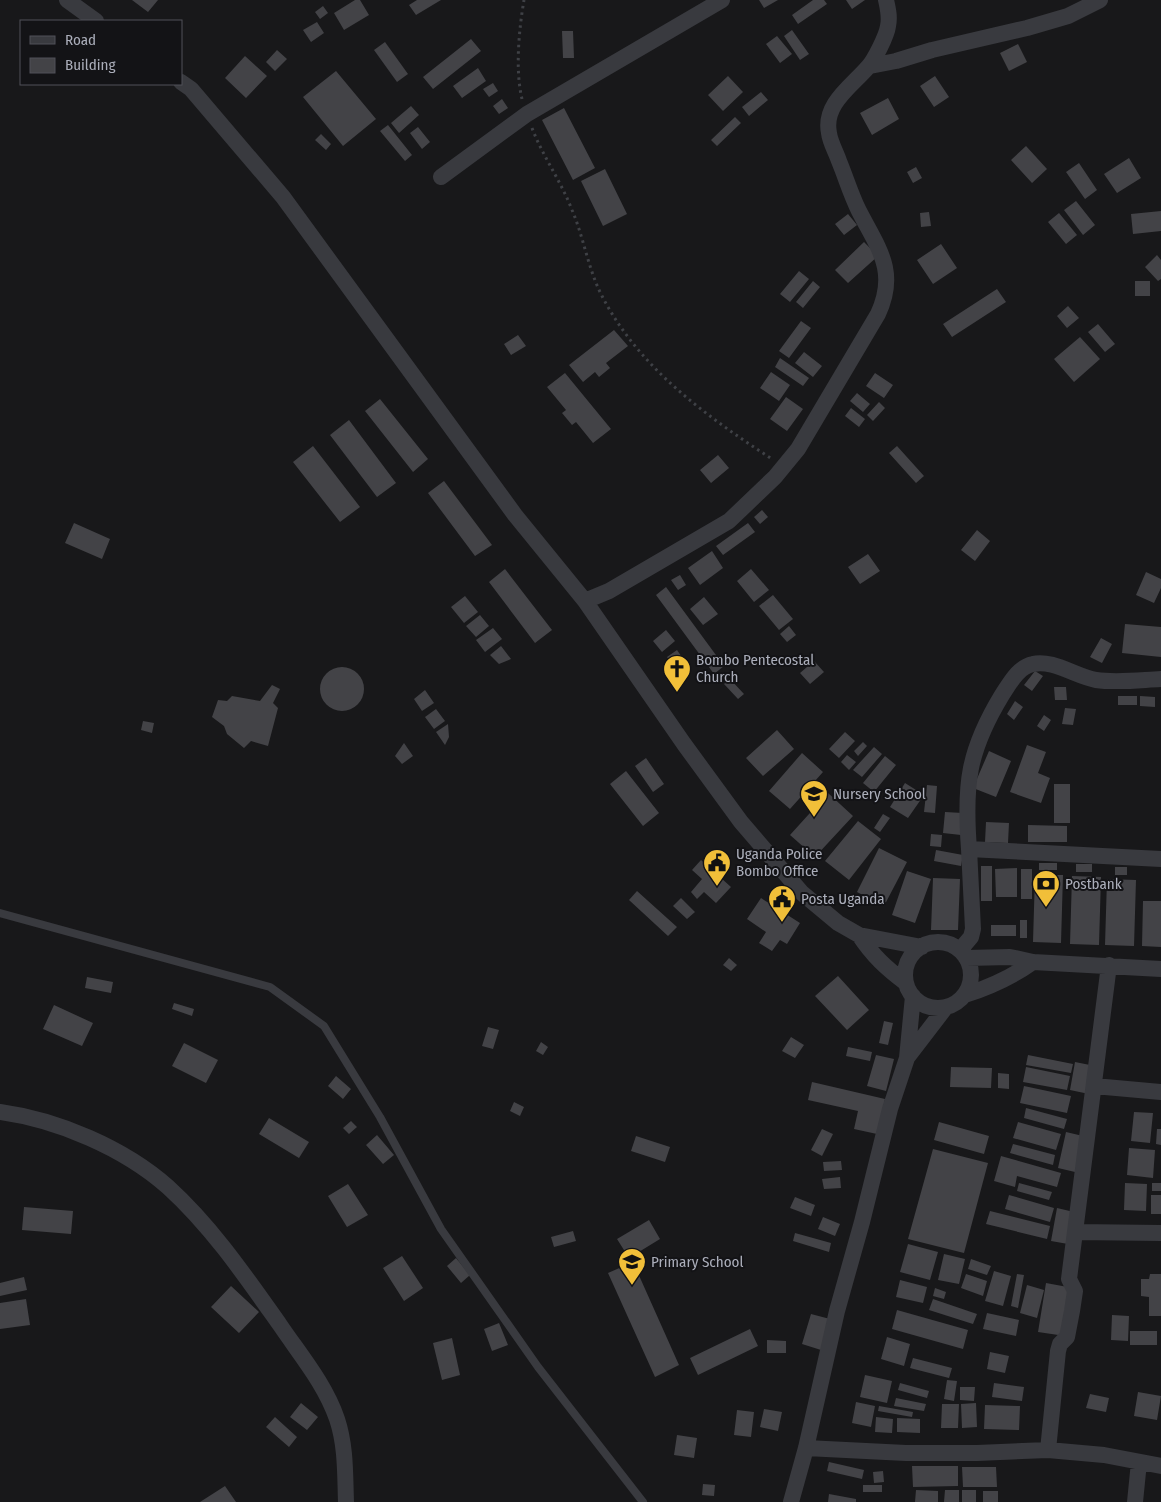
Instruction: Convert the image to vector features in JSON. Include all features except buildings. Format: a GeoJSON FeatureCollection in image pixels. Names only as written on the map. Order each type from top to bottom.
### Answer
{"type":"FeatureCollection","features":[{"type":"Feature","properties":{"kind":"street"},"geometry":{"type":"LineString","coordinates":[[66,0],[95,20]]}},
{"type":"Feature","properties":{"kind":"street"},"geometry":{"type":"LineString","coordinates":[[441,177],[527,114],[722,0]]}},
{"type":"Feature","properties":{"kind":"street"},"geometry":{"type":"LineString","coordinates":[[586,601],[609,591],[729,521],[783,467],[798,449],[885,300],[887,286],[885,265],[880,250],[852,194],[829,134],[828,122],[830,110],[835,103],[870,66],[888,28],[889,12],[886,0]]}},
{"type":"Feature","properties":{"kind":"street"},"geometry":{"type":"LineString","coordinates":[[870,66],[1027,28],[1068,16],[1100,0]]}},
{"type":"Feature","properties":{"kind":"street"},"geometry":{"type":"LineString","coordinates":[[182,83],[191,89],[284,197],[515,515],[586,601],[684,744],[741,822],[802,894],[838,923],[859,935],[922,947]]}},
{"type":"Feature","properties":{"kind":"street"},"geometry":{"type":"LineString","coordinates":[[963,954],[973,929],[967,790],[972,761],[980,736],[1010,682],[1021,670],[1034,663],[1047,664],[1096,680],[1161,679]]}},
{"type":"Feature","properties":{"kind":"street"},"geometry":{"type":"LineString","coordinates":[[970,849],[1161,859]]}},
{"type":"Feature","properties":{"kind":"street"},"geometry":{"type":"LineString","coordinates":[[791,1502],[806,1448],[837,1311],[862,1222],[890,1109],[906,1058],[910,989],[906,972],[908,962],[922,947],[931,943],[951,945],[963,954],[970,967],[970,986],[957,1002],[946,1007],[934,1008],[922,1004],[910,989],[872,954],[859,935]]}},
{"type":"Feature","properties":{"kind":"street"},"geometry":{"type":"LineString","coordinates":[[963,954],[1010,957],[1033,962],[1161,969]]}},
{"type":"Feature","properties":{"kind":"street"},"geometry":{"type":"LineString","coordinates":[[965,994],[985,989],[1014,975],[1033,962]]}},
{"type":"Feature","properties":{"kind":"street"},"geometry":{"type":"LineString","coordinates":[[1048,1450],[1058,1351],[1060,1344],[1067,1337],[1075,1291],[1068,1279],[1076,1232],[1109,965]]}},
{"type":"Feature","properties":{"kind":"street"},"geometry":{"type":"LineString","coordinates":[[906,1058],[946,1007]]}},
{"type":"Feature","properties":{"kind":"street"},"geometry":{"type":"LineString","coordinates":[[1094,1086],[1161,1092]]}},
{"type":"Feature","properties":{"kind":"street"},"geometry":{"type":"LineString","coordinates":[[0,1112],[70,1129],[100,1143],[135,1163],[167,1186],[196,1216],[228,1253],[260,1297],[311,1368],[326,1396],[337,1419],[343,1447],[346,1502]]}},
{"type":"Feature","properties":{"kind":"street"},"geometry":{"type":"LineString","coordinates":[[1076,1232],[1161,1233]]}},
{"type":"Feature","properties":{"kind":"street"},"geometry":{"type":"LineString","coordinates":[[806,1448],[906,1453],[1048,1450],[1104,1455],[1161,1466]]}},
{"type":"Feature","properties":{"kind":"street"},"geometry":{"type":"LineString","coordinates":[[1135,1502],[1140,1462]]}},
{"type":"Feature","properties":{"kind":"lane"},"geometry":{"type":"LineString","coordinates":[[0,914],[270,987],[324,1026],[380,1117],[441,1229],[538,1367],[643,1502]]}},
{"type":"Feature","properties":{"kind":"path"},"geometry":{"type":"LineString","coordinates":[[524,0],[519,30],[521,96],[538,146],[560,180],[570,204],[601,294],[616,321],[642,356],[667,381],[707,415],[783,467]]}},
{"type":"Feature","properties":{"kind":"place","name":"Bombo Pentecostal Church"},"geometry":{"type":"Point","coordinates":[677,693]}},
{"type":"Feature","properties":{"kind":"place","name":"Nursery School"},"geometry":{"type":"Point","coordinates":[814,818]}},
{"type":"Feature","properties":{"kind":"place","name":"Uganda Police Bombo Office"},"geometry":{"type":"Point","coordinates":[717,887]}},
{"type":"Feature","properties":{"kind":"place","name":"Postbank"},"geometry":{"type":"Point","coordinates":[1046,908]}},
{"type":"Feature","properties":{"kind":"place","name":"Posta Uganda"},"geometry":{"type":"Point","coordinates":[782,923]}},
{"type":"Feature","properties":{"kind":"place","name":"Primary School"},"geometry":{"type":"Point","coordinates":[632,1286]}}]}
